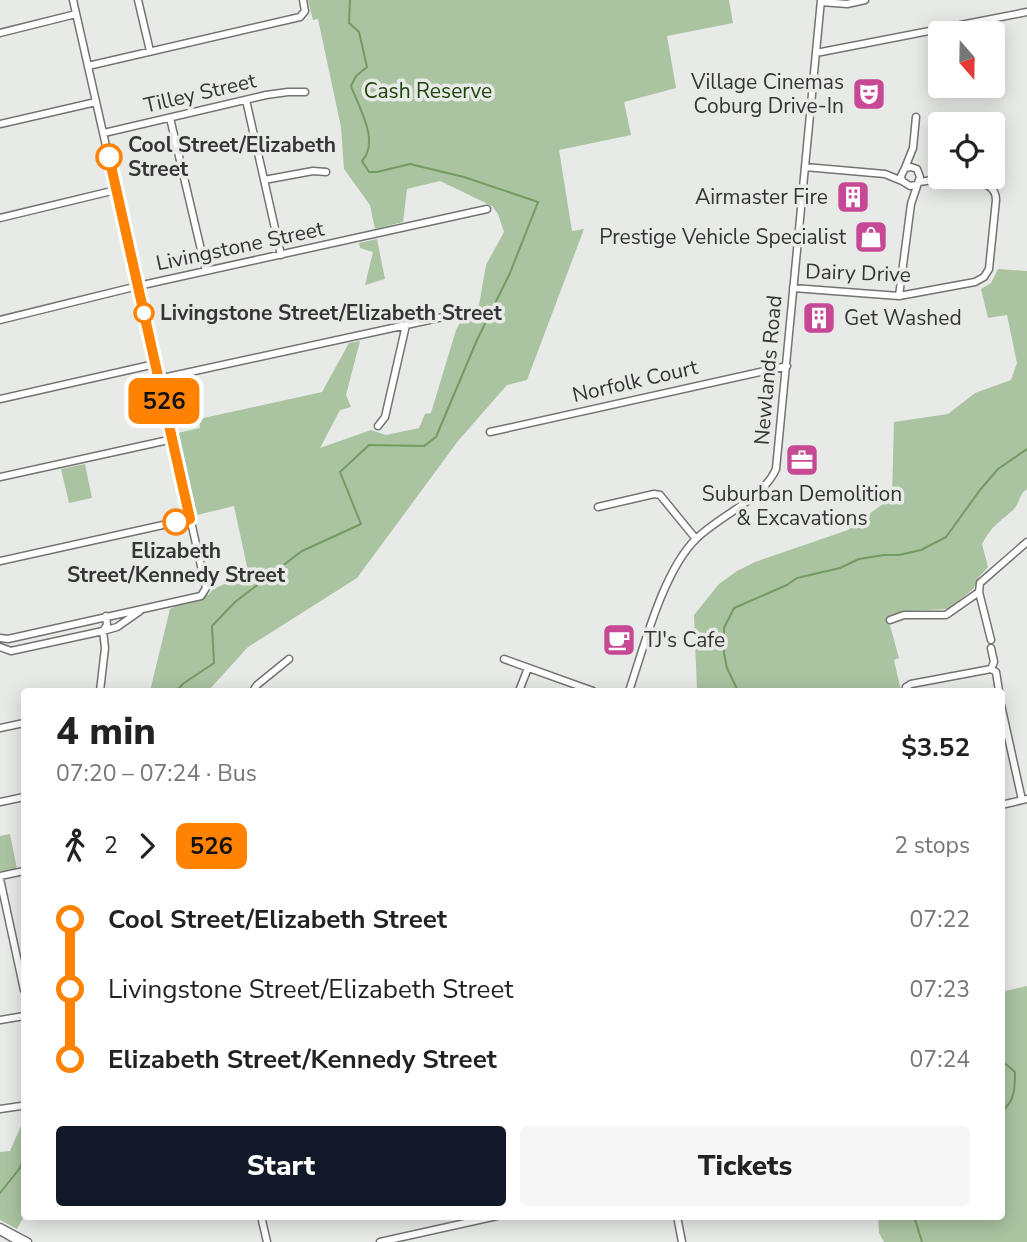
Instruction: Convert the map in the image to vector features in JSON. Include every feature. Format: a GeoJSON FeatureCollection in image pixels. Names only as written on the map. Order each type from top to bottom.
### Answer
{"type":"FeatureCollection","features":[{"type":"Feature","properties":{"kind":"street"},"geometry":{"type":"LineString","coordinates":[[0,638],[201,596],[206,591],[73,0]]}},
{"type":"Feature","properties":{"kind":"street"},"geometry":{"type":"LineString","coordinates":[[138,0],[150,51]]}},
{"type":"Feature","properties":{"kind":"street"},"geometry":{"type":"LineString","coordinates":[[88,66],[300,18],[305,11],[303,0]]}},
{"type":"Feature","properties":{"kind":"street"},"geometry":{"type":"LineString","coordinates":[[821,1],[865,0]]}},
{"type":"Feature","properties":{"kind":"street","name":"Newlands Road"},"geometry":{"type":"LineString","coordinates":[[630,688],[671,573],[696,539],[765,486],[776,469],[821,1]]}},
{"type":"Feature","properties":{"kind":"street"},"geometry":{"type":"LineString","coordinates":[[816,53],[1027,12]]}},
{"type":"Feature","properties":{"kind":"street"},"geometry":{"type":"LineString","coordinates":[[0,33],[76,14]]}},
{"type":"Feature","properties":{"kind":"street","name":"Tilley Street"},"geometry":{"type":"LineString","coordinates":[[104,133],[246,100],[288,92],[305,92]]}},
{"type":"Feature","properties":{"kind":"street"},"geometry":{"type":"LineString","coordinates":[[246,100],[281,255]]}},
{"type":"Feature","properties":{"kind":"street"},"geometry":{"type":"LineString","coordinates":[[0,124],[96,102]]}},
{"type":"Feature","properties":{"kind":"street"},"geometry":{"type":"LineString","coordinates":[[911,204],[903,183],[904,170],[913,148],[916,117]]}},
{"type":"Feature","properties":{"kind":"street"},"geometry":{"type":"LineString","coordinates":[[170,118],[206,271]]}},
{"type":"Feature","properties":{"kind":"street"},"geometry":{"type":"LineString","coordinates":[[899,296],[911,204],[917,183],[918,170],[913,148]]}},
{"type":"Feature","properties":{"kind":"street"},"geometry":{"type":"LineString","coordinates":[[805,167],[885,174],[904,170]]}},
{"type":"Feature","properties":{"kind":"street","name":"Dairy Drive"},"geometry":{"type":"LineString","coordinates":[[904,170],[911,167],[928,174]]}},
{"type":"Feature","properties":{"kind":"street"},"geometry":{"type":"LineString","coordinates":[[264,180],[313,171],[326,172]]}},
{"type":"Feature","properties":{"kind":"street"},"geometry":{"type":"LineString","coordinates":[[885,174],[903,183]]}},
{"type":"Feature","properties":{"kind":"street","name":"Dairy Drive"},"geometry":{"type":"LineString","coordinates":[[903,183],[928,181]]}},
{"type":"Feature","properties":{"kind":"street","name":"Dairy Drive"},"geometry":{"type":"LineString","coordinates":[[793,288],[899,296],[975,282],[984,277],[989,269],[996,201],[992,189]]}},
{"type":"Feature","properties":{"kind":"street"},"geometry":{"type":"LineString","coordinates":[[0,218],[116,190]]}},
{"type":"Feature","properties":{"kind":"street","name":"Livingstone Street"},"geometry":{"type":"LineString","coordinates":[[0,320],[138,286],[487,209]]}},
{"type":"Feature","properties":{"kind":"street"},"geometry":{"type":"LineString","coordinates":[[158,379],[466,312]]}},
{"type":"Feature","properties":{"kind":"street"},"geometry":{"type":"LineString","coordinates":[[378,426],[385,417],[406,325]]}},
{"type":"Feature","properties":{"kind":"street"},"geometry":{"type":"LineString","coordinates":[[0,399],[155,364]]}},
{"type":"Feature","properties":{"kind":"street","name":"Norfolk Court"},"geometry":{"type":"LineString","coordinates":[[490,432],[787,366]]}},
{"type":"Feature","properties":{"kind":"street"},"geometry":{"type":"LineString","coordinates":[[0,477],[173,439]]}},
{"type":"Feature","properties":{"kind":"street"},"geometry":{"type":"LineString","coordinates":[[598,507],[653,494],[660,495],[696,539]]}},
{"type":"Feature","properties":{"kind":"street"},"geometry":{"type":"LineString","coordinates":[[0,561],[190,519]]}},
{"type":"Feature","properties":{"kind":"street"},"geometry":{"type":"LineString","coordinates":[[991,669],[994,662],[979,592],[982,581],[1027,542]]}},
{"type":"Feature","properties":{"kind":"street"},"geometry":{"type":"LineString","coordinates":[[890,620],[904,615],[946,615],[979,592]]}},
{"type":"Feature","properties":{"kind":"street"},"geometry":{"type":"LineString","coordinates":[[0,646],[13,650],[103,631],[117,627],[145,608]]}},
{"type":"Feature","properties":{"kind":"street"},"geometry":{"type":"LineString","coordinates":[[100,688],[106,616]]}},
{"type":"Feature","properties":{"kind":"street"},"geometry":{"type":"LineString","coordinates":[[0,646],[9,638]]}},
{"type":"Feature","properties":{"kind":"street"},"geometry":{"type":"LineString","coordinates":[[9,638],[13,650]]}},
{"type":"Feature","properties":{"kind":"street"},"geometry":{"type":"LineString","coordinates":[[255,688],[289,659]]}},
{"type":"Feature","properties":{"kind":"street"},"geometry":{"type":"LineString","coordinates":[[504,659],[585,688]]}},
{"type":"Feature","properties":{"kind":"street"},"geometry":{"type":"LineString","coordinates":[[520,688],[528,668]]}},
{"type":"Feature","properties":{"kind":"street"},"geometry":{"type":"LineString","coordinates":[[906,688],[911,684],[991,669],[996,672],[999,688]]}},
{"type":"Feature","properties":{"kind":"street"},"geometry":{"type":"LineString","coordinates":[[0,728],[21,724]]}},
{"type":"Feature","properties":{"kind":"street"},"geometry":{"type":"LineString","coordinates":[[1005,734],[1024,800],[1005,804]]}},
{"type":"Feature","properties":{"kind":"street"},"geometry":{"type":"LineString","coordinates":[[0,802],[21,798]]}},
{"type":"Feature","properties":{"kind":"street"},"geometry":{"type":"LineString","coordinates":[[21,872],[0,878],[21,976]]}},
{"type":"Feature","properties":{"kind":"street"},"geometry":{"type":"LineString","coordinates":[[0,1020],[21,1016]]}},
{"type":"Feature","properties":{"kind":"street"},"geometry":{"type":"LineString","coordinates":[[0,1109],[21,1105]]}},
{"type":"Feature","properties":{"kind":"street"},"geometry":{"type":"LineString","coordinates":[[262,1220],[267,1242]]}},
{"type":"Feature","properties":{"kind":"street"},"geometry":{"type":"LineString","coordinates":[[380,1242],[412,1238],[482,1220]]}},
{"type":"Feature","properties":{"kind":"street"},"geometry":{"type":"LineString","coordinates":[[678,1220],[682,1242]]}},
{"type":"Feature","properties":{"kind":"street"},"geometry":{"type":"LineString","coordinates":[[0,1229],[19,1242]]}},
{"type":"Feature","properties":{"kind":"street"},"geometry":{"type":"LineString","coordinates":[[0,1229],[28,1242]]}},
{"type":"Feature","properties":{"kind":"green space","name":"Cash Reserve"},"geometry":{"type":"Polygon","coordinates":[[[308,0],[729,0],[733,23],[667,36],[676,88],[624,102],[631,135],[559,150],[572,231],[584,229],[527,380],[507,385],[458,441],[357,578],[248,647],[211,688],[151,688],[170,609],[206,591],[208,595],[213,589],[245,575],[248,571],[234,506],[197,515],[178,433],[200,428],[199,419],[322,392],[349,343],[360,341],[346,395],[351,407],[340,410],[320,448],[371,430],[386,435],[419,428],[425,414],[431,413],[456,330],[461,321],[472,318],[479,305],[486,265],[504,232],[492,206],[440,181],[407,189],[403,222],[375,229],[370,205],[344,169],[341,127],[318,19],[313,20],[308,0]]]}},
{"type":"Feature","properties":{"kind":"green space"},"geometry":{"type":"Polygon","coordinates":[[[377,239],[385,279],[365,285],[373,252],[360,248],[359,243],[377,239]]]}},
{"type":"Feature","properties":{"kind":"green space"},"geometry":{"type":"Polygon","coordinates":[[[998,269],[1027,271],[1027,489],[1015,508],[992,529],[982,544],[988,567],[978,578],[974,588],[949,609],[906,611],[888,618],[899,658],[894,660],[900,688],[697,688],[694,615],[719,584],[755,562],[848,530],[892,497],[894,422],[948,414],[975,393],[1011,380],[1017,363],[1007,315],[988,318],[981,289],[991,283],[998,269]]]}},
{"type":"Feature","properties":{"kind":"green space"},"geometry":{"type":"Polygon","coordinates":[[[85,464],[92,498],[69,503],[61,469],[85,464]]]}},
{"type":"Feature","properties":{"kind":"green space"},"geometry":{"type":"Polygon","coordinates":[[[10,834],[17,869],[0,873],[0,836],[10,834]]]}},
{"type":"Feature","properties":{"kind":"green space"},"geometry":{"type":"Polygon","coordinates":[[[1027,986],[1027,1242],[884,1242],[879,1233],[878,1220],[1005,1220],[1005,991],[1027,986]]]}},
{"type":"Feature","properties":{"kind":"green space"},"geometry":{"type":"Polygon","coordinates":[[[21,1126],[22,1220],[17,1229],[0,1220],[0,1152],[10,1151],[21,1126]]]}},
{"type":"Feature","properties":{"kind":"waterway"},"geometry":{"type":"LineString","coordinates":[[179,688],[214,663],[212,626],[235,602],[302,551],[361,524],[340,472],[369,445],[424,446],[436,437],[477,340],[510,273],[538,202],[464,177],[410,164],[369,172],[362,161],[367,153],[369,134],[351,86],[356,76],[367,67],[359,32],[349,23],[350,0]]}},
{"type":"Feature","properties":{"kind":"waterway"},"geometry":{"type":"LineString","coordinates":[[737,688],[727,668],[724,653],[724,628],[734,608],[797,578],[840,568],[859,559],[921,550],[946,537],[998,469],[1027,449]]}},
{"type":"Feature","properties":{"kind":"waterway"},"geometry":{"type":"LineString","coordinates":[[1005,1063],[1015,1072],[1012,1099],[1005,1109]]}},
{"type":"Feature","properties":{"kind":"waterway"},"geometry":{"type":"LineString","coordinates":[[0,1193],[21,1165]]}},
{"type":"Feature","properties":{"kind":"waterway"},"geometry":{"type":"LineString","coordinates":[[915,1220],[922,1242]]}},
{"type":"Feature","properties":{"kind":"bus line","name":"526"},"geometry":{"type":"LineString","coordinates":[[109,157],[190,519],[176,522]]}},
{"type":"Feature","properties":{"kind":"place","name":"Village Cinemas Coburg Drive-In"},"geometry":{"type":"Point","coordinates":[869,94]}},
{"type":"Feature","properties":{"kind":"place","name":"Cool Street/Elizabeth Street"},"geometry":{"type":"Point","coordinates":[109,157]}},
{"type":"Feature","properties":{"kind":"place","name":"Airmaster Fire"},"geometry":{"type":"Point","coordinates":[853,197]}},
{"type":"Feature","properties":{"kind":"place","name":"Prestige Vehicle Specialist"},"geometry":{"type":"Point","coordinates":[871,237]}},
{"type":"Feature","properties":{"kind":"place","name":"Livingstone Street/Elizabeth Street"},"geometry":{"type":"Point","coordinates":[144,313]}},
{"type":"Feature","properties":{"kind":"place","name":"Get Washed"},"geometry":{"type":"Point","coordinates":[819,318]}},
{"type":"Feature","properties":{"kind":"place","name":"Suburban Demolition & Excavations"},"geometry":{"type":"Point","coordinates":[802,460]}},
{"type":"Feature","properties":{"kind":"place","name":"Elizabeth Street/Kennedy Street"},"geometry":{"type":"Point","coordinates":[176,522]}},
{"type":"Feature","properties":{"kind":"place","name":"TJ's Cafe"},"geometry":{"type":"Point","coordinates":[619,640]}}]}
